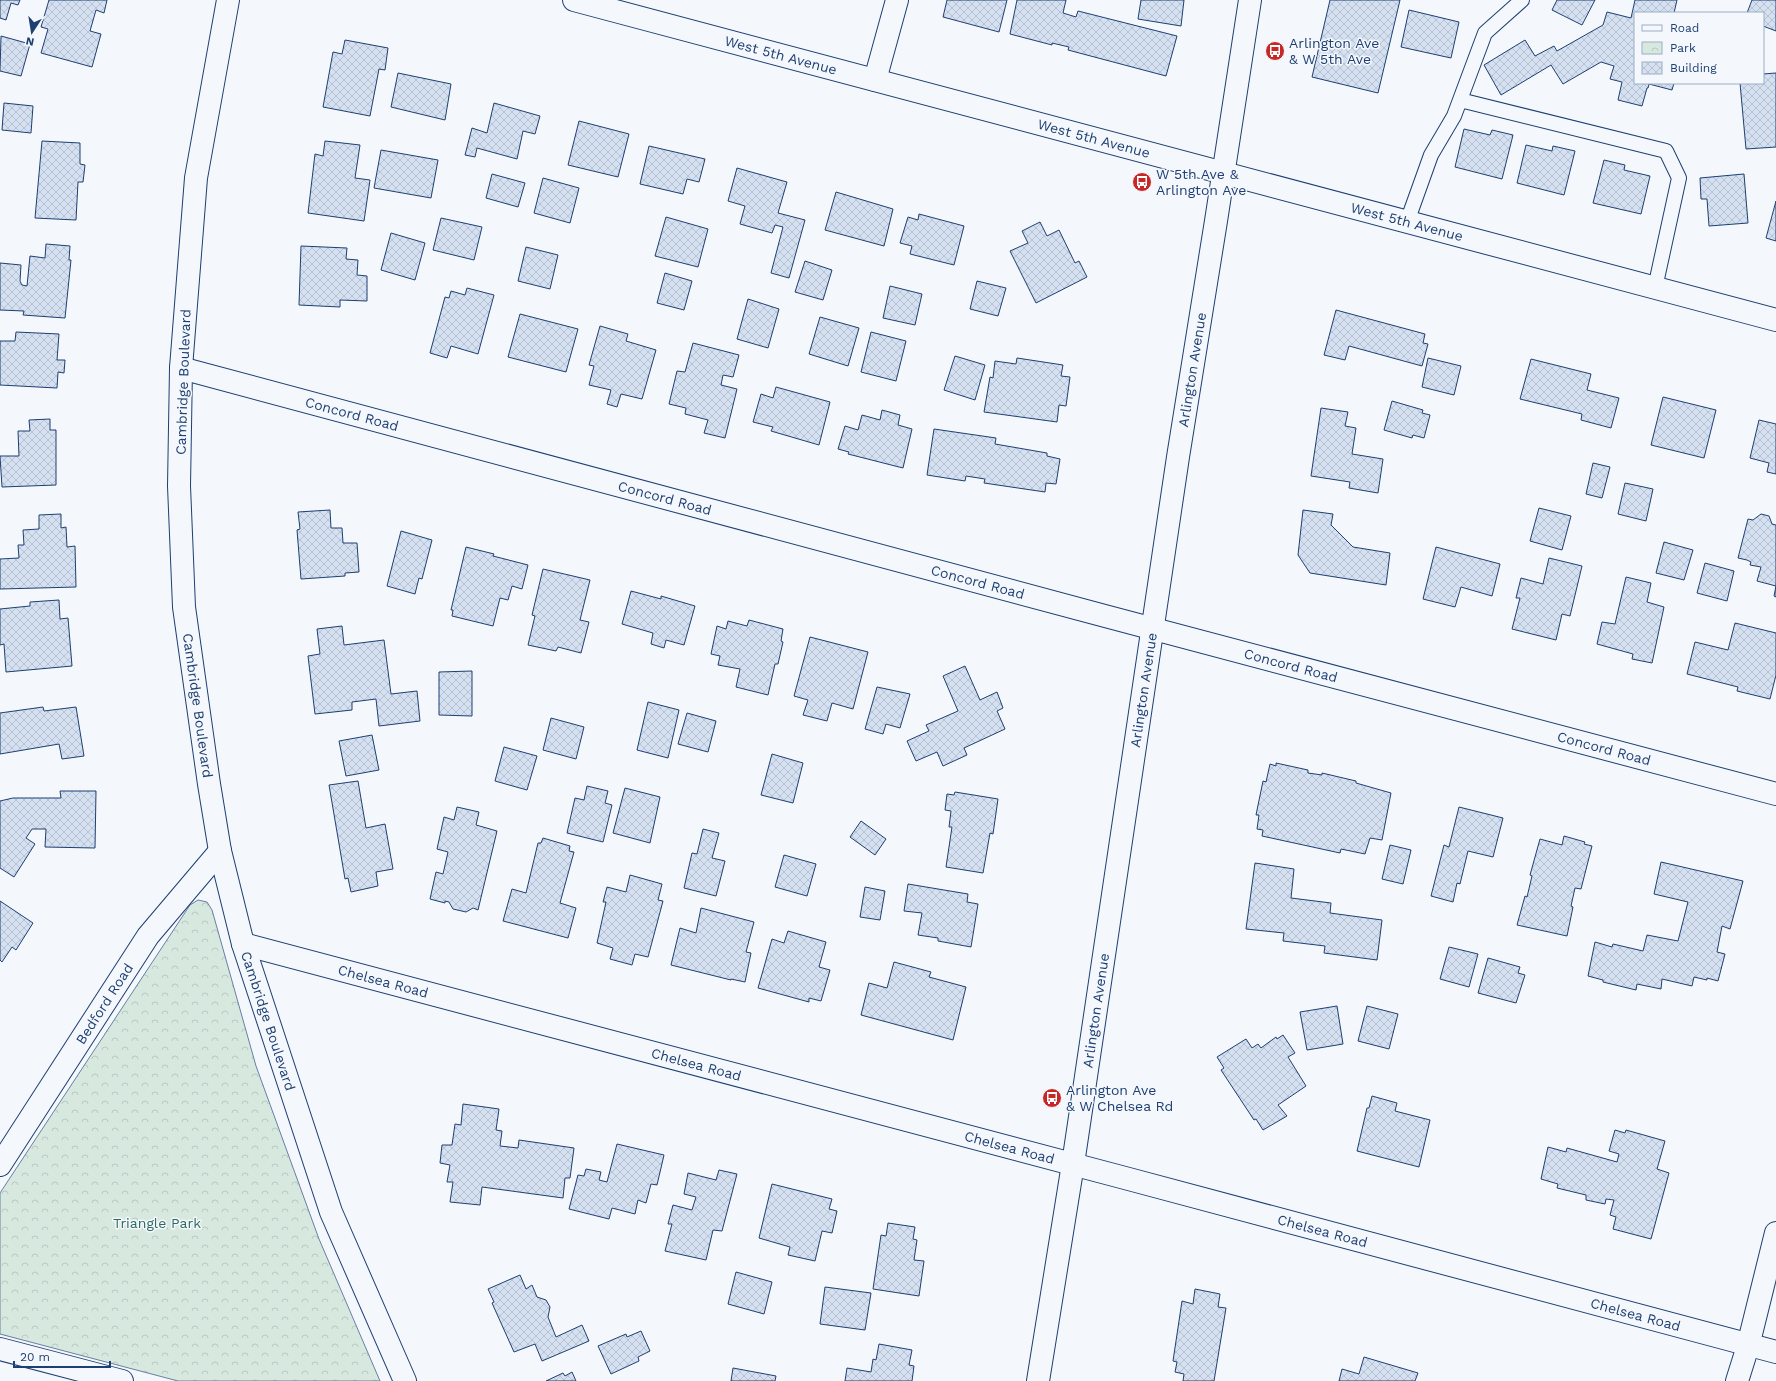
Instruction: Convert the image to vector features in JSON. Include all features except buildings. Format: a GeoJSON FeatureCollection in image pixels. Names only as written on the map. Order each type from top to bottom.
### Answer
{"type":"FeatureCollection","features":[{"type":"Feature","properties":{"kind":"street","name":"Cambridge Boulevard"},"geometry":{"type":"LineString","coordinates":[[228,0],[196,178],[181,368],[179,486],[184,607],[220,851],[243,944],[331,1212],[405,1381]]}},
{"type":"Feature","properties":{"kind":"street","name":"West 5th Avenue"},"geometry":{"type":"LineString","coordinates":[[574,0],[1776,320]]}},
{"type":"Feature","properties":{"kind":"street"},"geometry":{"type":"LineString","coordinates":[[875,80],[897,0]]}},
{"type":"Feature","properties":{"kind":"street","name":"Arlington Avenue"},"geometry":{"type":"LineString","coordinates":[[1038,1381],[1073,1164],[1178,457],[1224,173],[1250,0]]}},
{"type":"Feature","properties":{"kind":"street","name":"Concord Road"},"geometry":{"type":"LineString","coordinates":[[181,368],[1776,794]]}},
{"type":"Feature","properties":{"kind":"street","name":"Bedford Road"},"geometry":{"type":"LineString","coordinates":[[0,1165],[148,936],[220,851]]}},
{"type":"Feature","properties":{"kind":"street","name":"Chelsea Road"},"geometry":{"type":"LineString","coordinates":[[243,944],[1073,1164],[1748,1346],[1776,1352]]}},
{"type":"Feature","properties":{"kind":"street"},"geometry":{"type":"LineString","coordinates":[[1737,1381],[1748,1346],[1776,1233]]}},
{"type":"Feature","properties":{"kind":"street"},"geometry":{"type":"LineString","coordinates":[[0,1349],[122,1381]]}},
{"type":"Feature","properties":{"kind":"lane"},"geometry":{"type":"LineString","coordinates":[[1407,222],[1431,155],[1454,116],[1485,33],[1522,0]]}},
{"type":"Feature","properties":{"kind":"lane"},"geometry":{"type":"LineString","coordinates":[[1460,100],[1666,152],[1679,178],[1655,288]]}},
{"type":"Feature","properties":{"kind":"green space","name":"Triangle Park"},"geometry":{"type":"Polygon","coordinates":[[[198,900],[207,902],[212,910],[256,1066],[319,1239],[380,1381],[178,1381],[0,1334],[0,1193],[190,905],[198,900]]]}},
{"type":"Feature","properties":{"kind":"place","name":"Arlington Ave & W 5th Ave"},"geometry":{"type":"Point","coordinates":[1275,51]}},
{"type":"Feature","properties":{"kind":"place","name":"W 5th Ave & Arlington Ave"},"geometry":{"type":"Point","coordinates":[1142,182]}},
{"type":"Feature","properties":{"kind":"place","name":"Arlington Ave & W Chelsea Rd"},"geometry":{"type":"Point","coordinates":[1052,1098]}}]}
